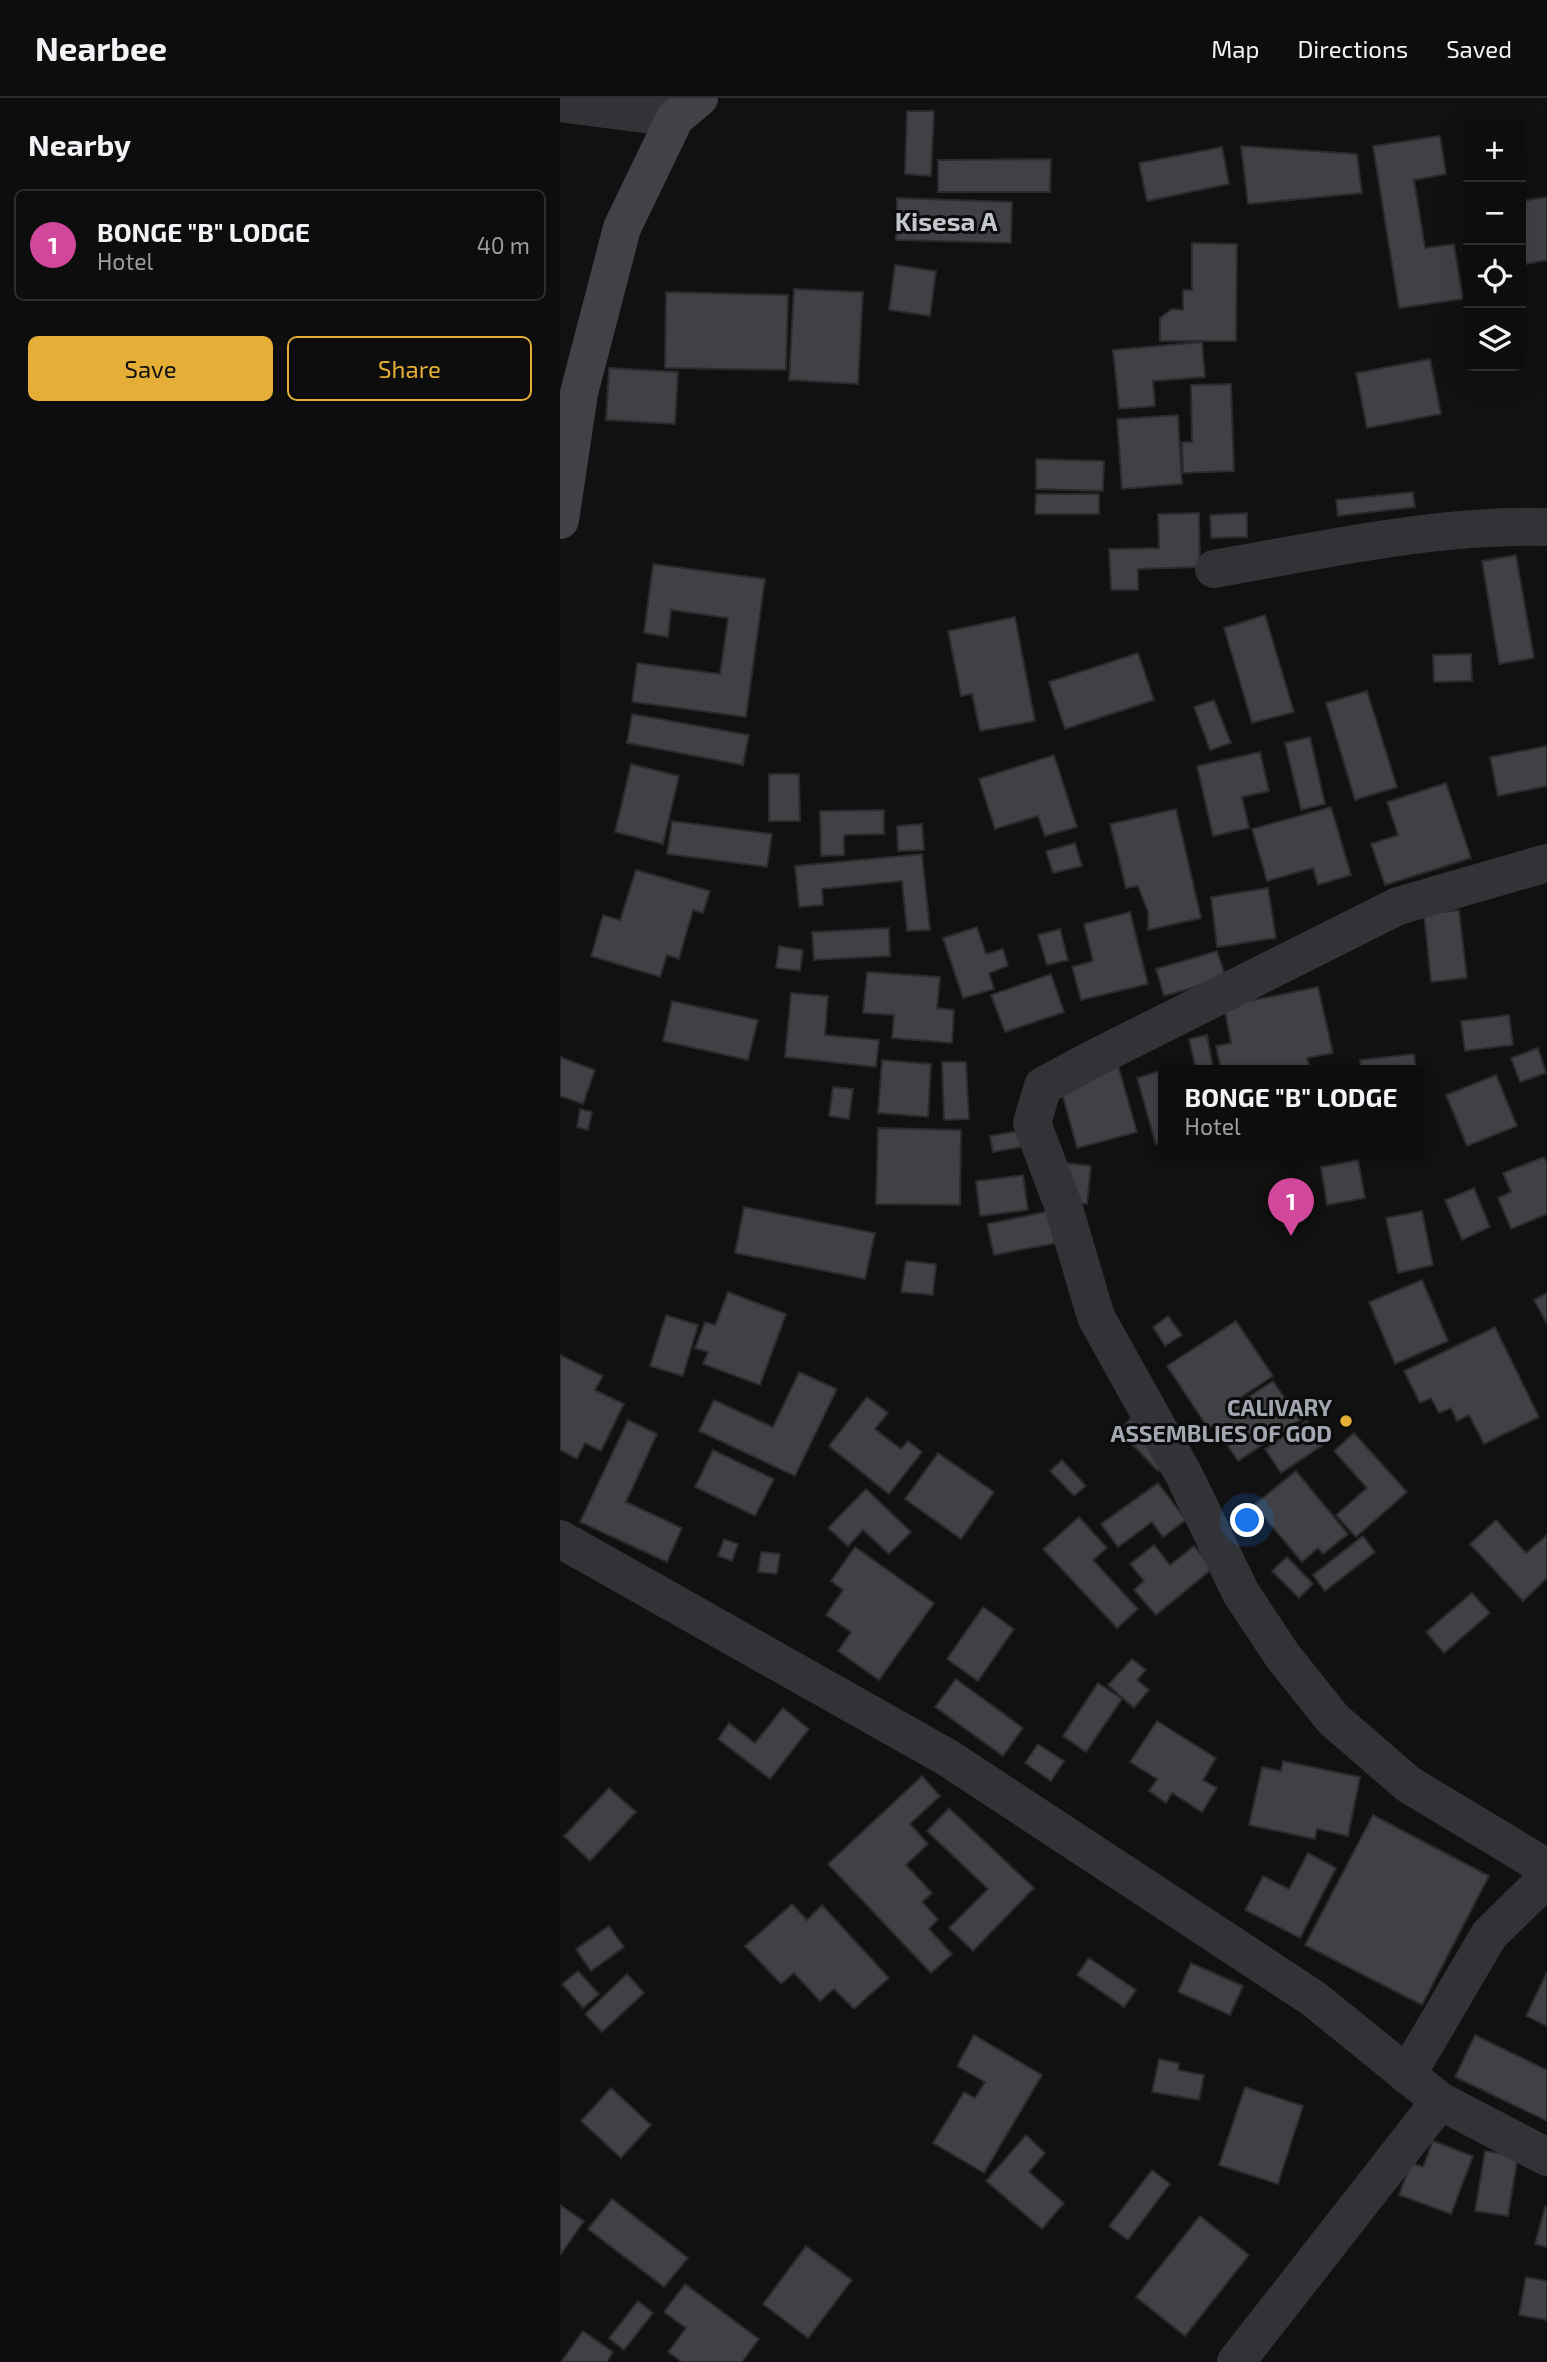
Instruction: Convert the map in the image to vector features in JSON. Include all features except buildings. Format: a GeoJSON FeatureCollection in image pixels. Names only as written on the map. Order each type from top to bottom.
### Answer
{"type":"FeatureCollection","features":[{"type":"Feature","properties":{"kind":"street"},"geometry":{"type":"LineString","coordinates":[[560,103],[687,108],[622,228],[579,393],[560,520]]}},
{"type":"Feature","properties":{"kind":"street"},"geometry":{"type":"LineString","coordinates":[[1214,569],[1383,541],[1502,526],[1547,527]]}},
{"type":"Feature","properties":{"kind":"street"},"geometry":{"type":"LineString","coordinates":[[1547,863],[1398,906],[1091,1060],[1043,1086],[1032,1123],[1063,1205],[1096,1317],[1184,1475],[1241,1593],[1282,1655],[1333,1719],[1408,1784],[1547,1868]]}},
{"type":"Feature","properties":{"kind":"street"},"geometry":{"type":"LineString","coordinates":[[560,1539],[948,1758],[1314,1999],[1440,2101],[1547,2157]]}},
{"type":"Feature","properties":{"kind":"street"},"geometry":{"type":"LineString","coordinates":[[1407,2075],[1489,1934],[1547,1878]]}},
{"type":"Feature","properties":{"kind":"street"},"geometry":{"type":"LineString","coordinates":[[1236,2362],[1440,2101]]}},
{"type":"Feature","properties":{"kind":"place","name":"BONGE \"B\" LODGE"},"geometry":{"type":"Point","coordinates":[1291,1236]}},
{"type":"Feature","properties":{"kind":"place","name":"CALIVARY ASSEMBLIES OF GOD"},"geometry":{"type":"Point","coordinates":[1346,1421]}},
{"type":"Feature","properties":{"kind":"district","name":"Kisesa A"},"geometry":{"type":"Point","coordinates":[946,222]}}]}
